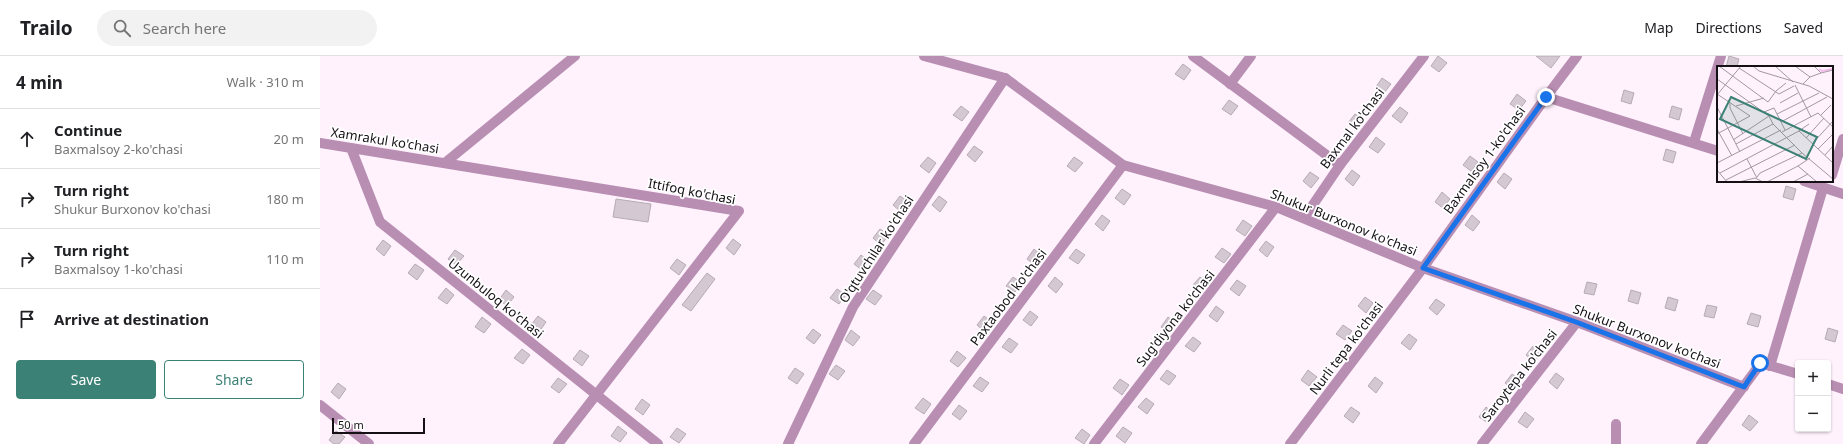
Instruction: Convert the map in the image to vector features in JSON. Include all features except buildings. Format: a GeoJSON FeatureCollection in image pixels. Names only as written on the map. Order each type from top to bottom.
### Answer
{"type":"FeatureCollection","features":[{"type":"Feature","properties":{"kind":"street"},"geometry":{"type":"LineString","coordinates":[[446,162],[575,56]]}},
{"type":"Feature","properties":{"kind":"street","name":"Shukur Burxonov ko'chasi"},"geometry":{"type":"LineString","coordinates":[[924,56],[1004,78],[1123,165],[1276,207],[1423,268],[1576,322],[1744,387]]}},
{"type":"Feature","properties":{"kind":"street"},"geometry":{"type":"LineString","coordinates":[[1193,56],[1340,165]]}},
{"type":"Feature","properties":{"kind":"street"},"geometry":{"type":"LineString","coordinates":[[1230,84],[1251,56]]}},
{"type":"Feature","properties":{"kind":"street","name":"Baxmal ko'chasi"},"geometry":{"type":"LineString","coordinates":[[1304,218],[1340,165],[1424,56]]}},
{"type":"Feature","properties":{"kind":"street","name":"Baxmalsoy 1-ko'chasi"},"geometry":{"type":"LineString","coordinates":[[1423,268],[1577,56]]}},
{"type":"Feature","properties":{"kind":"street"},"geometry":{"type":"LineString","coordinates":[[1694,142],[1720,56]]}},
{"type":"Feature","properties":{"kind":"street","name":"O'qtuvchilar ko'chasi"},"geometry":{"type":"LineString","coordinates":[[788,444],[852,306],[1004,78]]}},
{"type":"Feature","properties":{"kind":"street"},"geometry":{"type":"LineString","coordinates":[[1546,97],[1717,150]]}},
{"type":"Feature","properties":{"kind":"street"},"geometry":{"type":"LineString","coordinates":[[1833,172],[1843,138]]}},
{"type":"Feature","properties":{"kind":"street","name":"Xamrakul ko'chasi"},"geometry":{"type":"LineString","coordinates":[[320,143],[446,162]]}},
{"type":"Feature","properties":{"kind":"street","name":"Uzunbuloq ko'chasi"},"geometry":{"type":"LineString","coordinates":[[351,148],[380,222],[658,444]]}},
{"type":"Feature","properties":{"kind":"street","name":"Ittifoq ko'chasi"},"geometry":{"type":"LineString","coordinates":[[446,162],[739,210],[558,444]]}},
{"type":"Feature","properties":{"kind":"street","name":"Paxtaobod ko'chasi"},"geometry":{"type":"LineString","coordinates":[[914,444],[1123,165]]}},
{"type":"Feature","properties":{"kind":"street"},"geometry":{"type":"LineString","coordinates":[[1809,182],[1827,186],[1843,194]]}},
{"type":"Feature","properties":{"kind":"street"},"geometry":{"type":"LineString","coordinates":[[1770,366],[1827,186]]}},
{"type":"Feature","properties":{"kind":"street","name":"Sug'diyona ko'chasi"},"geometry":{"type":"LineString","coordinates":[[1094,444],[1276,207]]}},
{"type":"Feature","properties":{"kind":"street","name":"Nurli tepa ko'chasi"},"geometry":{"type":"LineString","coordinates":[[1290,444],[1423,268]]}},
{"type":"Feature","properties":{"kind":"street","name":"Saroytepa ko'chasi"},"geometry":{"type":"LineString","coordinates":[[1482,444],[1576,322]]}},
{"type":"Feature","properties":{"kind":"street"},"geometry":{"type":"LineString","coordinates":[[1701,444],[1760,363],[1795,373]]}},
{"type":"Feature","properties":{"kind":"street"},"geometry":{"type":"LineString","coordinates":[[1831,385],[1843,389]]}},
{"type":"Feature","properties":{"kind":"street"},"geometry":{"type":"LineString","coordinates":[[320,405],[369,444]]}},
{"type":"Feature","properties":{"kind":"street"},"geometry":{"type":"LineString","coordinates":[[1616,424],[1616,444]]}},
{"type":"Feature","properties":{"kind":"route"},"geometry":{"type":"LineString","coordinates":[[1546,97],[1423,268],[1576,322],[1744,387],[1760,363]]}}]}
